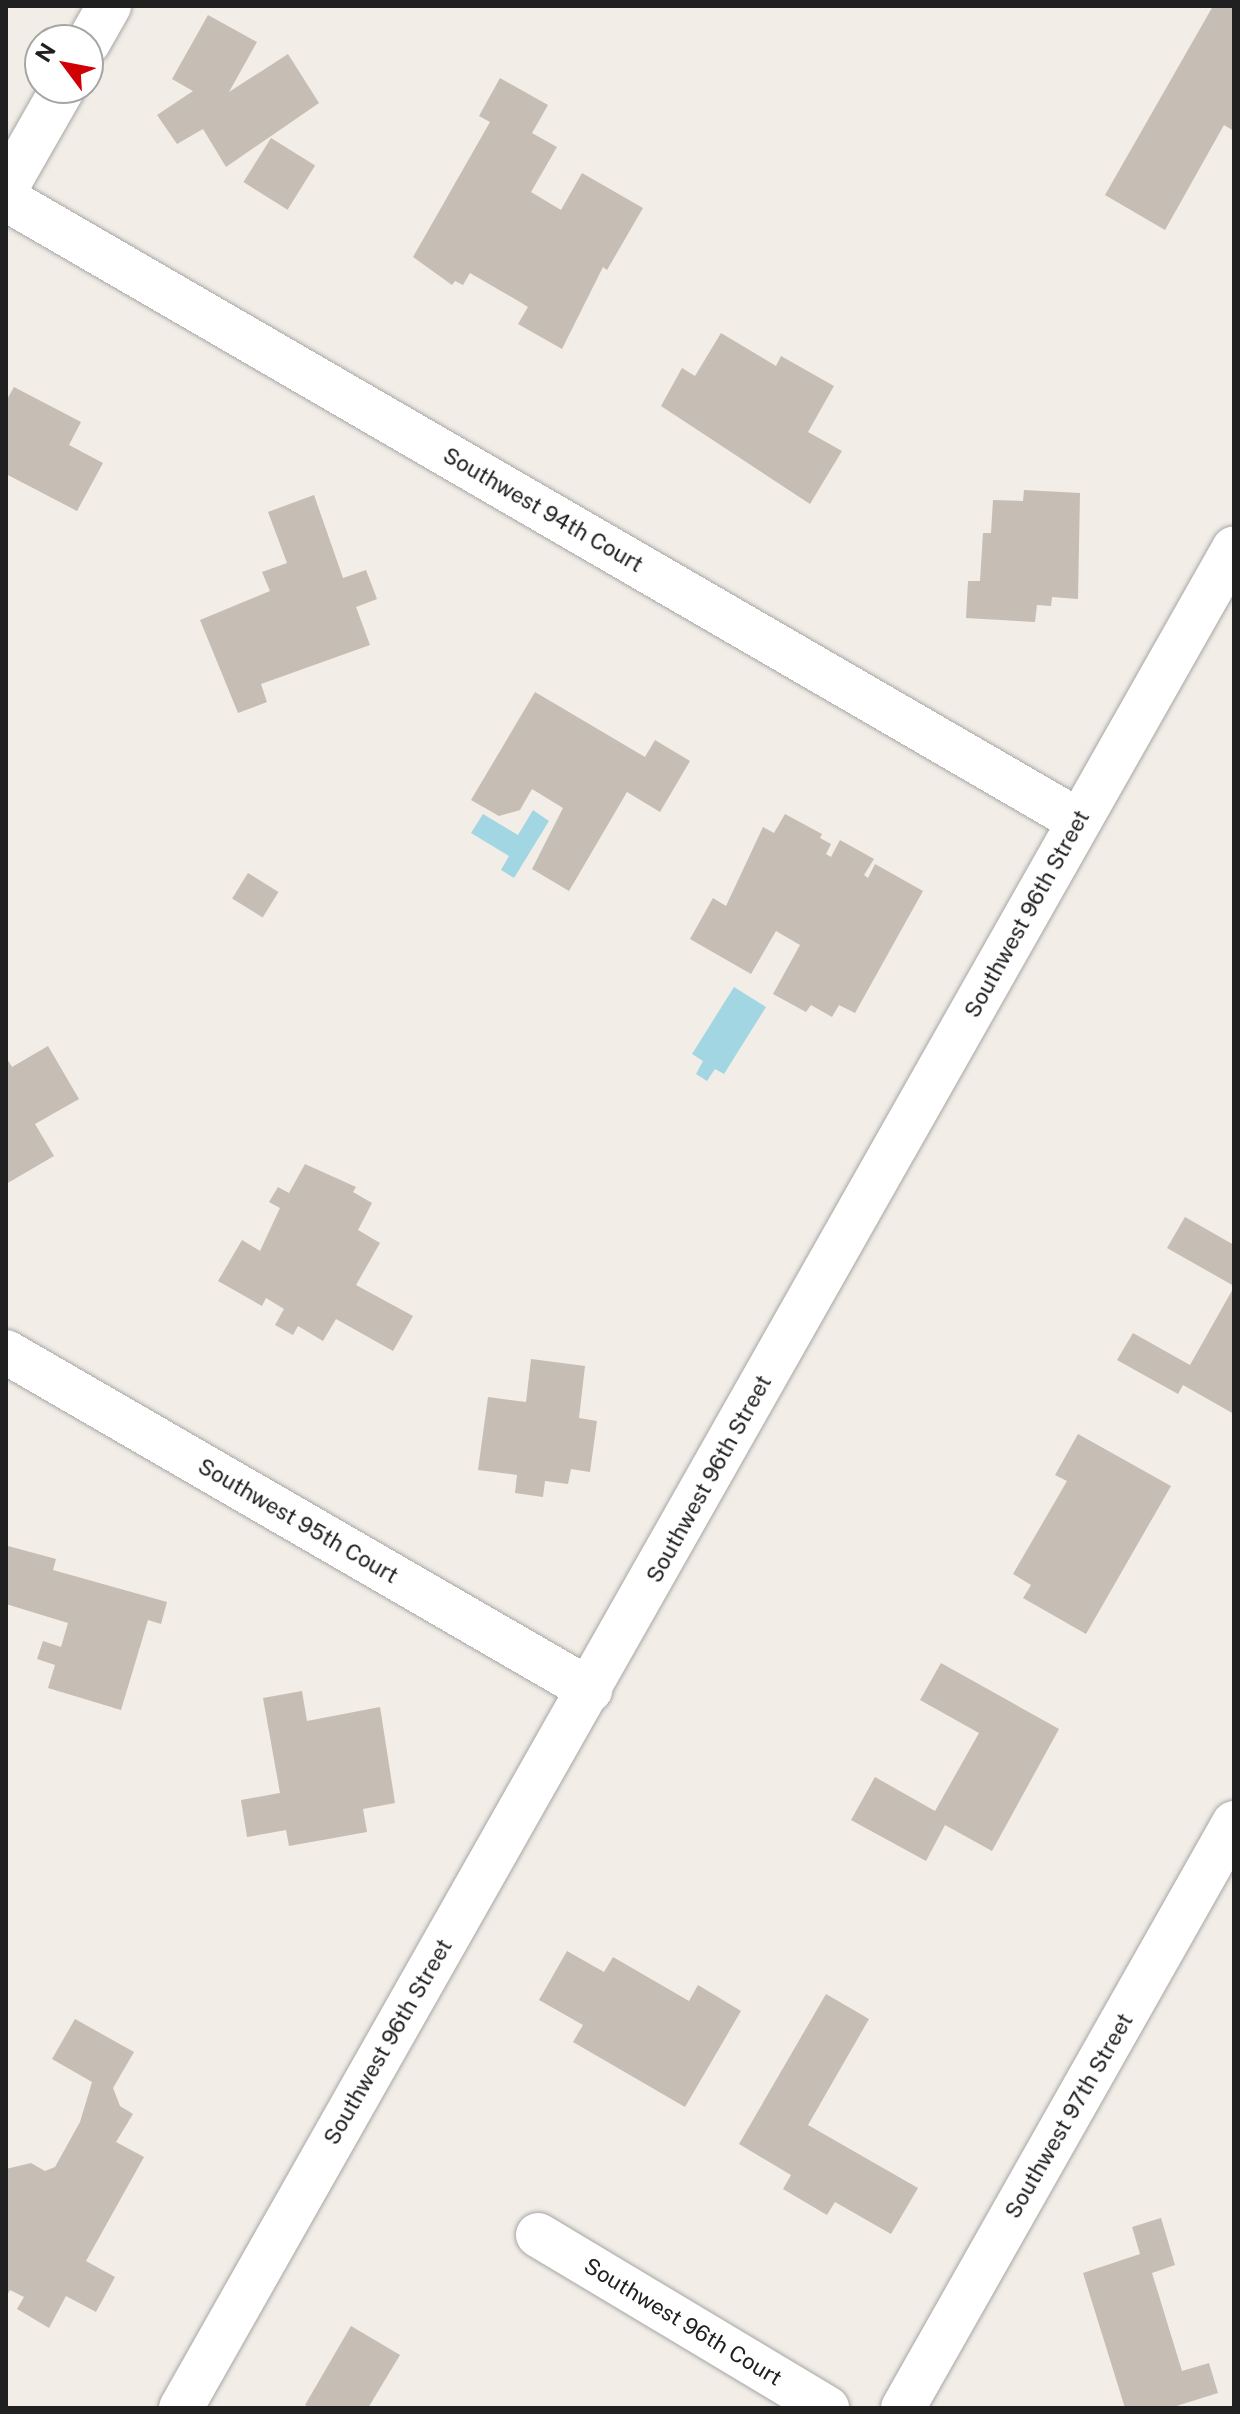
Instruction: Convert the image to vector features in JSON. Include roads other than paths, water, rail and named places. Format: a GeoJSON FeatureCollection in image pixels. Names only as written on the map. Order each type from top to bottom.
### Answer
{"type":"FeatureCollection","features":[{"type":"Feature","properties":{"kind":"street"},"geometry":{"type":"LineString","coordinates":[[99,24],[109,6]]}},
{"type":"Feature","properties":{"kind":"street"},"geometry":{"type":"LineString","coordinates":[[6,188],[54,104]]}},
{"type":"Feature","properties":{"kind":"street","name":"Southwest 94th Court"},"geometry":{"type":"LineString","coordinates":[[6,199],[1079,821]]}},
{"type":"Feature","properties":{"kind":"street","name":"Southwest 96th Street"},"geometry":{"type":"LineString","coordinates":[[181,2408],[1234,548]]}},
{"type":"Feature","properties":{"kind":"street","name":"Southwest 95th Court"},"geometry":{"type":"LineString","coordinates":[[6,1352],[590,1690]]}},
{"type":"Feature","properties":{"kind":"street","name":"Southwest 97th Street"},"geometry":{"type":"LineString","coordinates":[[903,2408],[1234,1823]]}},
{"type":"Feature","properties":{"kind":"street","name":"Southwest 96th Court"},"geometry":{"type":"LineString","coordinates":[[538,2235],[827,2408]]}},
{"type":"Feature","properties":{"kind":"water"},"geometry":{"type":"Polygon","coordinates":[[[533,810],[549,821],[514,878],[501,870],[509,856],[471,833],[483,814],[518,835],[533,810]]]}},
{"type":"Feature","properties":{"kind":"water"},"geometry":{"type":"Polygon","coordinates":[[[734,987],[766,1007],[724,1074],[715,1069],[707,1081],[696,1074],[703,1061],[692,1054],[734,987]]]}}]}
